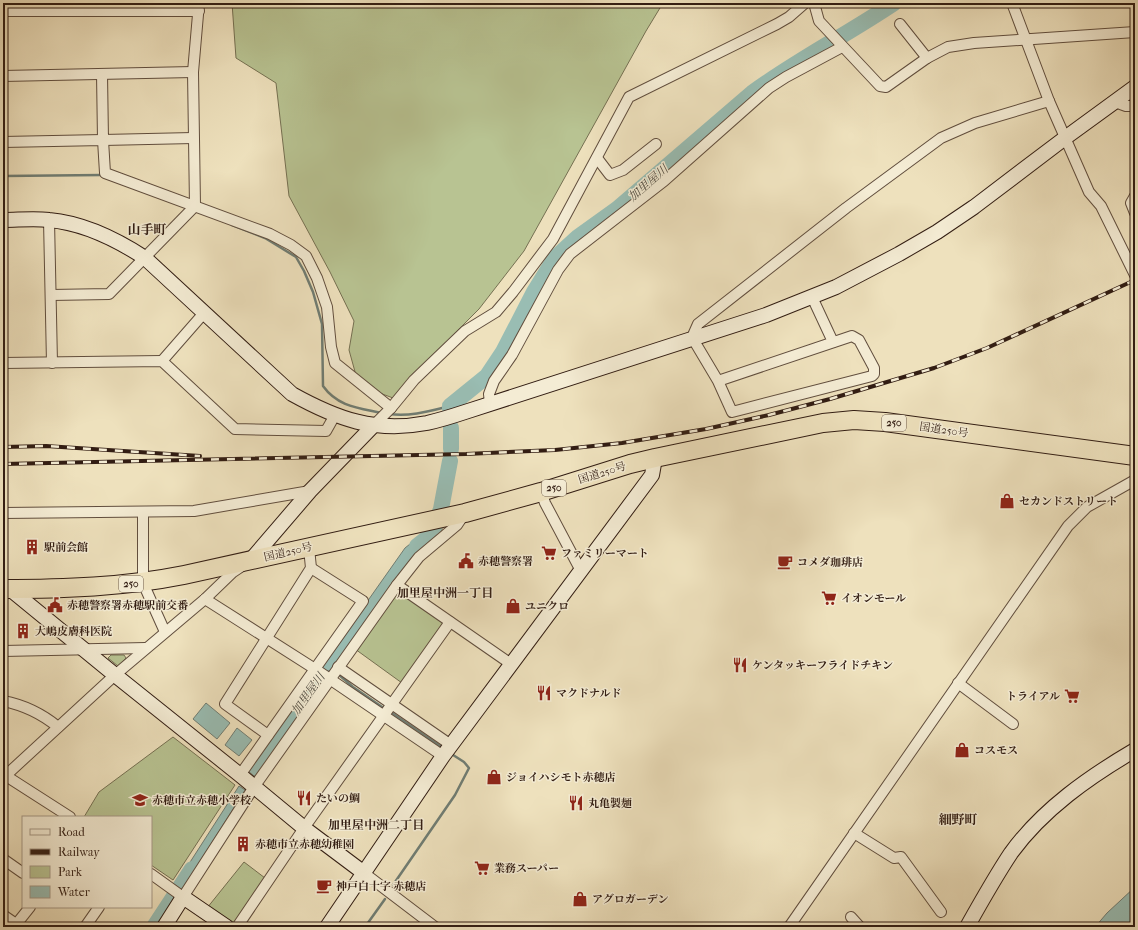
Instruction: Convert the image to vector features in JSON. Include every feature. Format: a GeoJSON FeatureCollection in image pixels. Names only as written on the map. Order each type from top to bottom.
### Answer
{"type":"FeatureCollection","features":[{"type":"Feature","properties":{"kind":"highway","name":"国道250号"},"geometry":{"type":"LineString","coordinates":[[7,588],[109,586],[143,583],[184,575],[459,514],[541,492],[630,464],[655,458],[823,423],[854,420],[893,423],[1135,456]]}},
{"type":"Feature","properties":{"kind":"street"},"geometry":{"type":"LineString","coordinates":[[68,816],[4,775],[115,675],[205,599],[233,572],[250,561],[310,491],[391,408],[414,380],[465,331],[496,312],[553,239],[629,97],[777,24],[789,17],[805,3]]}},
{"type":"Feature","properties":{"kind":"street"},"geometry":{"type":"LineString","coordinates":[[814,3],[819,22],[880,86],[886,87],[927,58],[948,47],[974,43],[1135,32]]}},
{"type":"Feature","properties":{"kind":"street"},"geometry":{"type":"LineString","coordinates":[[1012,3],[1049,101],[1089,192],[1101,206],[1134,272]]}},
{"type":"Feature","properties":{"kind":"street"},"geometry":{"type":"LineString","coordinates":[[3,11],[199,7],[193,72],[195,206],[109,294],[51,295]]}},
{"type":"Feature","properties":{"kind":"street"},"geometry":{"type":"LineString","coordinates":[[900,24],[927,58]]}},
{"type":"Feature","properties":{"kind":"street"},"geometry":{"type":"LineString","coordinates":[[490,404],[488,394],[494,381],[512,355],[558,270],[570,254],[664,180],[769,88],[841,45]]}},
{"type":"Feature","properties":{"kind":"street"},"geometry":{"type":"LineString","coordinates":[[3,76],[193,72]]}},
{"type":"Feature","properties":{"kind":"street"},"geometry":{"type":"LineString","coordinates":[[102,74],[102,140],[105,173],[270,234],[291,245],[306,256],[317,278],[327,307],[331,347],[335,363],[391,408]]}},
{"type":"Feature","properties":{"kind":"street"},"geometry":{"type":"LineString","coordinates":[[3,220],[49,220],[75,224],[100,233],[127,246],[145,258],[292,394],[313,405],[335,415],[374,426],[393,427],[428,423],[766,315],[812,297],[866,272],[937,232],[974,207],[1135,87]]}},
{"type":"Feature","properties":{"kind":"street"},"geometry":{"type":"LineString","coordinates":[[718,381],[850,336],[857,338],[874,368],[874,374],[869,377],[732,412],[718,381],[693,339],[694,333],[698,324],[846,208],[941,138],[975,123],[1049,101]]}},
{"type":"Feature","properties":{"kind":"street"},"geometry":{"type":"LineString","coordinates":[[1115,102],[1126,106],[1135,106]]}},
{"type":"Feature","properties":{"kind":"street"},"geometry":{"type":"LineString","coordinates":[[3,142],[193,138]]}},
{"type":"Feature","properties":{"kind":"street"},"geometry":{"type":"LineString","coordinates":[[597,158],[610,175],[623,170],[635,162],[656,144]]}},
{"type":"Feature","properties":{"kind":"street"},"geometry":{"type":"LineString","coordinates":[[1135,196],[1131,203],[1135,213]]}},
{"type":"Feature","properties":{"kind":"street"},"geometry":{"type":"LineString","coordinates":[[49,220],[52,363]]}},
{"type":"Feature","properties":{"kind":"street"},"geometry":{"type":"LineString","coordinates":[[812,297],[832,342]]}},
{"type":"Feature","properties":{"kind":"street"},"geometry":{"type":"LineString","coordinates":[[162,361],[204,313]]}},
{"type":"Feature","properties":{"kind":"street"},"geometry":{"type":"LineString","coordinates":[[3,363],[162,361],[234,430],[326,431],[335,415]]}},
{"type":"Feature","properties":{"kind":"street"},"geometry":{"type":"LineString","coordinates":[[327,927],[448,750],[652,475],[655,458]]}},
{"type":"Feature","properties":{"kind":"street"},"geometry":{"type":"LineString","coordinates":[[795,925],[854,833],[1068,526],[1087,507],[1135,480]]}},
{"type":"Feature","properties":{"kind":"street"},"geometry":{"type":"LineString","coordinates":[[3,513],[194,512],[310,491]]}},
{"type":"Feature","properties":{"kind":"street"},"geometry":{"type":"LineString","coordinates":[[541,492],[545,503],[581,571]]}},
{"type":"Feature","properties":{"kind":"street"},"geometry":{"type":"LineString","coordinates":[[143,512],[143,583],[165,632]]}},
{"type":"Feature","properties":{"kind":"street"},"geometry":{"type":"LineString","coordinates":[[247,781],[333,674],[419,557],[457,525],[459,514]]}},
{"type":"Feature","properties":{"kind":"street"},"geometry":{"type":"LineString","coordinates":[[268,735],[225,704],[312,568],[309,548]]}},
{"type":"Feature","properties":{"kind":"street"},"geometry":{"type":"LineString","coordinates":[[164,927],[178,893],[247,781],[268,735],[316,670],[363,601],[312,568]]}},
{"type":"Feature","properties":{"kind":"street"},"geometry":{"type":"LineString","coordinates":[[397,585],[511,664]]}},
{"type":"Feature","properties":{"kind":"street"},"geometry":{"type":"LineString","coordinates":[[7,588],[304,828],[364,873],[429,925]]}},
{"type":"Feature","properties":{"kind":"street"},"geometry":{"type":"LineString","coordinates":[[205,599],[316,670],[333,674],[390,704],[448,750]]}},
{"type":"Feature","properties":{"kind":"street"},"geometry":{"type":"LineString","coordinates":[[237,927],[390,704],[450,622]]}},
{"type":"Feature","properties":{"kind":"street"},"geometry":{"type":"LineString","coordinates":[[3,651],[146,648]]}},
{"type":"Feature","properties":{"kind":"street"},"geometry":{"type":"LineString","coordinates":[[333,674],[383,715],[448,750]]}},
{"type":"Feature","properties":{"kind":"street"},"geometry":{"type":"LineString","coordinates":[[958,684],[1014,724]]}},
{"type":"Feature","properties":{"kind":"street"},"geometry":{"type":"LineString","coordinates":[[3,701],[30,708],[58,727]]}},
{"type":"Feature","properties":{"kind":"street"},"geometry":{"type":"LineString","coordinates":[[967,927],[1011,854],[1028,833],[1069,794],[1135,750]]}},
{"type":"Feature","properties":{"kind":"street"},"geometry":{"type":"LineString","coordinates":[[854,833],[894,858],[902,857],[941,912]]}},
{"type":"Feature","properties":{"kind":"street"},"geometry":{"type":"LineString","coordinates":[[3,859],[22,872]]}},
{"type":"Feature","properties":{"kind":"street"},"geometry":{"type":"LineString","coordinates":[[152,875],[227,927]]}},
{"type":"Feature","properties":{"kind":"street"},"geometry":{"type":"LineString","coordinates":[[3,915],[15,926],[29,908]]}},
{"type":"Feature","properties":{"kind":"street"},"geometry":{"type":"LineString","coordinates":[[85,927],[98,908]]}},
{"type":"Feature","properties":{"kind":"street"},"geometry":{"type":"LineString","coordinates":[[851,917],[860,927]]}},
{"type":"Feature","properties":{"kind":"green space"},"geometry":{"type":"Polygon","coordinates":[[[232,3],[663,3],[524,251],[479,309],[427,361],[393,398],[377,392],[357,379],[349,350],[354,321],[330,272],[289,196],[276,83],[236,58],[232,3]]]}},
{"type":"Feature","properties":{"kind":"green space"},"geometry":{"type":"Polygon","coordinates":[[[400,591],[443,621],[444,626],[402,683],[355,649],[396,592],[400,591]]]}},
{"type":"Feature","properties":{"kind":"green space"},"geometry":{"type":"Polygon","coordinates":[[[111,655],[124,655],[126,658],[118,666],[108,658],[111,655]]]}},
{"type":"Feature","properties":{"kind":"green space"},"geometry":{"type":"Polygon","coordinates":[[[173,737],[235,785],[173,880],[152,866],[152,816],[85,816],[99,792],[173,737]]]}},
{"type":"Feature","properties":{"kind":"green space"},"geometry":{"type":"Polygon","coordinates":[[[244,862],[265,878],[234,926],[207,908],[244,862]]]}},
{"type":"Feature","properties":{"kind":"water"},"geometry":{"type":"Polygon","coordinates":[[[442,528],[442,530],[422,547],[411,559],[330,671],[327,671],[321,667],[405,548],[422,538],[426,532],[442,528]]]}},
{"type":"Feature","properties":{"kind":"water"},"geometry":{"type":"Polygon","coordinates":[[[315,674],[324,680],[257,775],[254,776],[247,770],[315,674]]]}},
{"type":"Feature","properties":{"kind":"water"},"geometry":{"type":"Polygon","coordinates":[[[206,703],[230,723],[217,739],[193,719],[206,703]]]}},
{"type":"Feature","properties":{"kind":"water"},"geometry":{"type":"Polygon","coordinates":[[[237,728],[252,740],[239,756],[225,745],[237,728]]]}},
{"type":"Feature","properties":{"kind":"water"},"geometry":{"type":"Polygon","coordinates":[[[239,786],[245,790],[184,887],[181,888],[176,884],[239,786]]]}},
{"type":"Feature","properties":{"kind":"water"},"geometry":{"type":"Polygon","coordinates":[[[1135,887],[1135,927],[1095,927],[1107,913],[1135,887]]]}},
{"type":"Feature","properties":{"kind":"waterway","name":"加里屋川"},"geometry":{"type":"LineString","coordinates":[[450,409],[450,406],[487,376],[503,352],[534,292],[555,258],[578,237],[617,209],[752,93],[787,69],[859,26],[894,3]]}},
{"type":"Feature","properties":{"kind":"waterway"},"geometry":{"type":"LineString","coordinates":[[3,176],[102,175]]}},
{"type":"Feature","properties":{"kind":"waterway"},"geometry":{"type":"LineString","coordinates":[[232,225],[265,238],[296,257],[313,292],[322,324],[323,386],[335,398],[350,406],[382,413]]}},
{"type":"Feature","properties":{"kind":"waterway"},"geometry":{"type":"LineString","coordinates":[[389,414],[405,415],[427,412],[450,406]]}},
{"type":"Feature","properties":{"kind":"waterway","name":"加里屋川"},"geometry":{"type":"LineString","coordinates":[[451,428],[451,449]]}},
{"type":"Feature","properties":{"kind":"waterway","name":"加里屋川"},"geometry":{"type":"LineString","coordinates":[[417,546],[431,535],[441,509],[450,461]]}},
{"type":"Feature","properties":{"kind":"waterway"},"geometry":{"type":"LineString","coordinates":[[338,674],[353,687],[385,709]]}},
{"type":"Feature","properties":{"kind":"waterway"},"geometry":{"type":"LineString","coordinates":[[389,711],[443,748]]}},
{"type":"Feature","properties":{"kind":"waterway"},"geometry":{"type":"LineString","coordinates":[[393,885],[455,795],[469,768],[464,762],[450,753]]}},
{"type":"Feature","properties":{"kind":"waterway","name":"加里屋川"},"geometry":{"type":"LineString","coordinates":[[154,927],[192,869]]}},
{"type":"Feature","properties":{"kind":"waterway"},"geometry":{"type":"LineString","coordinates":[[365,927],[385,899]]}},
{"type":"Feature","properties":{"kind":"railway"},"geometry":{"type":"LineString","coordinates":[[3,464],[466,454],[555,450],[622,443],[706,429],[769,415],[830,399],[934,368],[987,348],[1135,280]]}},
{"type":"Feature","properties":{"kind":"railway"},"geometry":{"type":"LineString","coordinates":[[3,447],[46,446],[200,456]]}},
{"type":"Feature","properties":{"kind":"place","name":"セカンドストリート"},"geometry":{"type":"Point","coordinates":[1007,501]}},
{"type":"Feature","properties":{"kind":"place","name":"駅前会館"},"geometry":{"type":"Point","coordinates":[32,547]}},
{"type":"Feature","properties":{"kind":"place","name":"ファミリーマート"},"geometry":{"type":"Point","coordinates":[549,553]}},
{"type":"Feature","properties":{"kind":"place","name":"赤穂警察署"},"geometry":{"type":"Point","coordinates":[466,561]}},
{"type":"Feature","properties":{"kind":"place","name":"コメダ珈琲店"},"geometry":{"type":"Point","coordinates":[785,562]}},
{"type":"Feature","properties":{"kind":"place","name":"イオンモール"},"geometry":{"type":"Point","coordinates":[829,598]}},
{"type":"Feature","properties":{"kind":"place","name":"赤穂警察署赤穂駅前交番"},"geometry":{"type":"Point","coordinates":[55,605]}},
{"type":"Feature","properties":{"kind":"place","name":"ユニクロ"},"geometry":{"type":"Point","coordinates":[513,606]}},
{"type":"Feature","properties":{"kind":"place","name":"大嶋皮膚科医院"},"geometry":{"type":"Point","coordinates":[23,631]}},
{"type":"Feature","properties":{"kind":"place","name":"ケンタッキーフライドチキン"},"geometry":{"type":"Point","coordinates":[740,665]}},
{"type":"Feature","properties":{"kind":"place","name":"マクドナルド"},"geometry":{"type":"Point","coordinates":[544,693]}},
{"type":"Feature","properties":{"kind":"place","name":"トライアル"},"geometry":{"type":"Point","coordinates":[1072,696]}},
{"type":"Feature","properties":{"kind":"place","name":"コスモス"},"geometry":{"type":"Point","coordinates":[962,750]}},
{"type":"Feature","properties":{"kind":"place","name":"ジョイハシモト赤穂店"},"geometry":{"type":"Point","coordinates":[494,777]}},
{"type":"Feature","properties":{"kind":"place","name":"たいの鯛"},"geometry":{"type":"Point","coordinates":[304,798]}},
{"type":"Feature","properties":{"kind":"place","name":"赤穂市立赤穂小学校"},"geometry":{"type":"Point","coordinates":[140,800]}},
{"type":"Feature","properties":{"kind":"place","name":"丸亀製麺"},"geometry":{"type":"Point","coordinates":[576,803]}},
{"type":"Feature","properties":{"kind":"place","name":"赤穂市立赤穂幼稚園"},"geometry":{"type":"Point","coordinates":[243,844]}},
{"type":"Feature","properties":{"kind":"place","name":"業務スーパー"},"geometry":{"type":"Point","coordinates":[482,868]}},
{"type":"Feature","properties":{"kind":"place","name":"神戸白十字 赤穂店"},"geometry":{"type":"Point","coordinates":[324,886]}},
{"type":"Feature","properties":{"kind":"place","name":"アグロガーデン"},"geometry":{"type":"Point","coordinates":[580,899]}},
{"type":"Feature","properties":{"kind":"district","name":"山手町"},"geometry":{"type":"Point","coordinates":[147,229]}},
{"type":"Feature","properties":{"kind":"district","name":"加里屋中洲一丁目"},"geometry":{"type":"Point","coordinates":[445,593]}},
{"type":"Feature","properties":{"kind":"district","name":"細野町"},"geometry":{"type":"Point","coordinates":[958,819]}},
{"type":"Feature","properties":{"kind":"district","name":"加里屋中洲二丁目"},"geometry":{"type":"Point","coordinates":[376,825]}}]}
